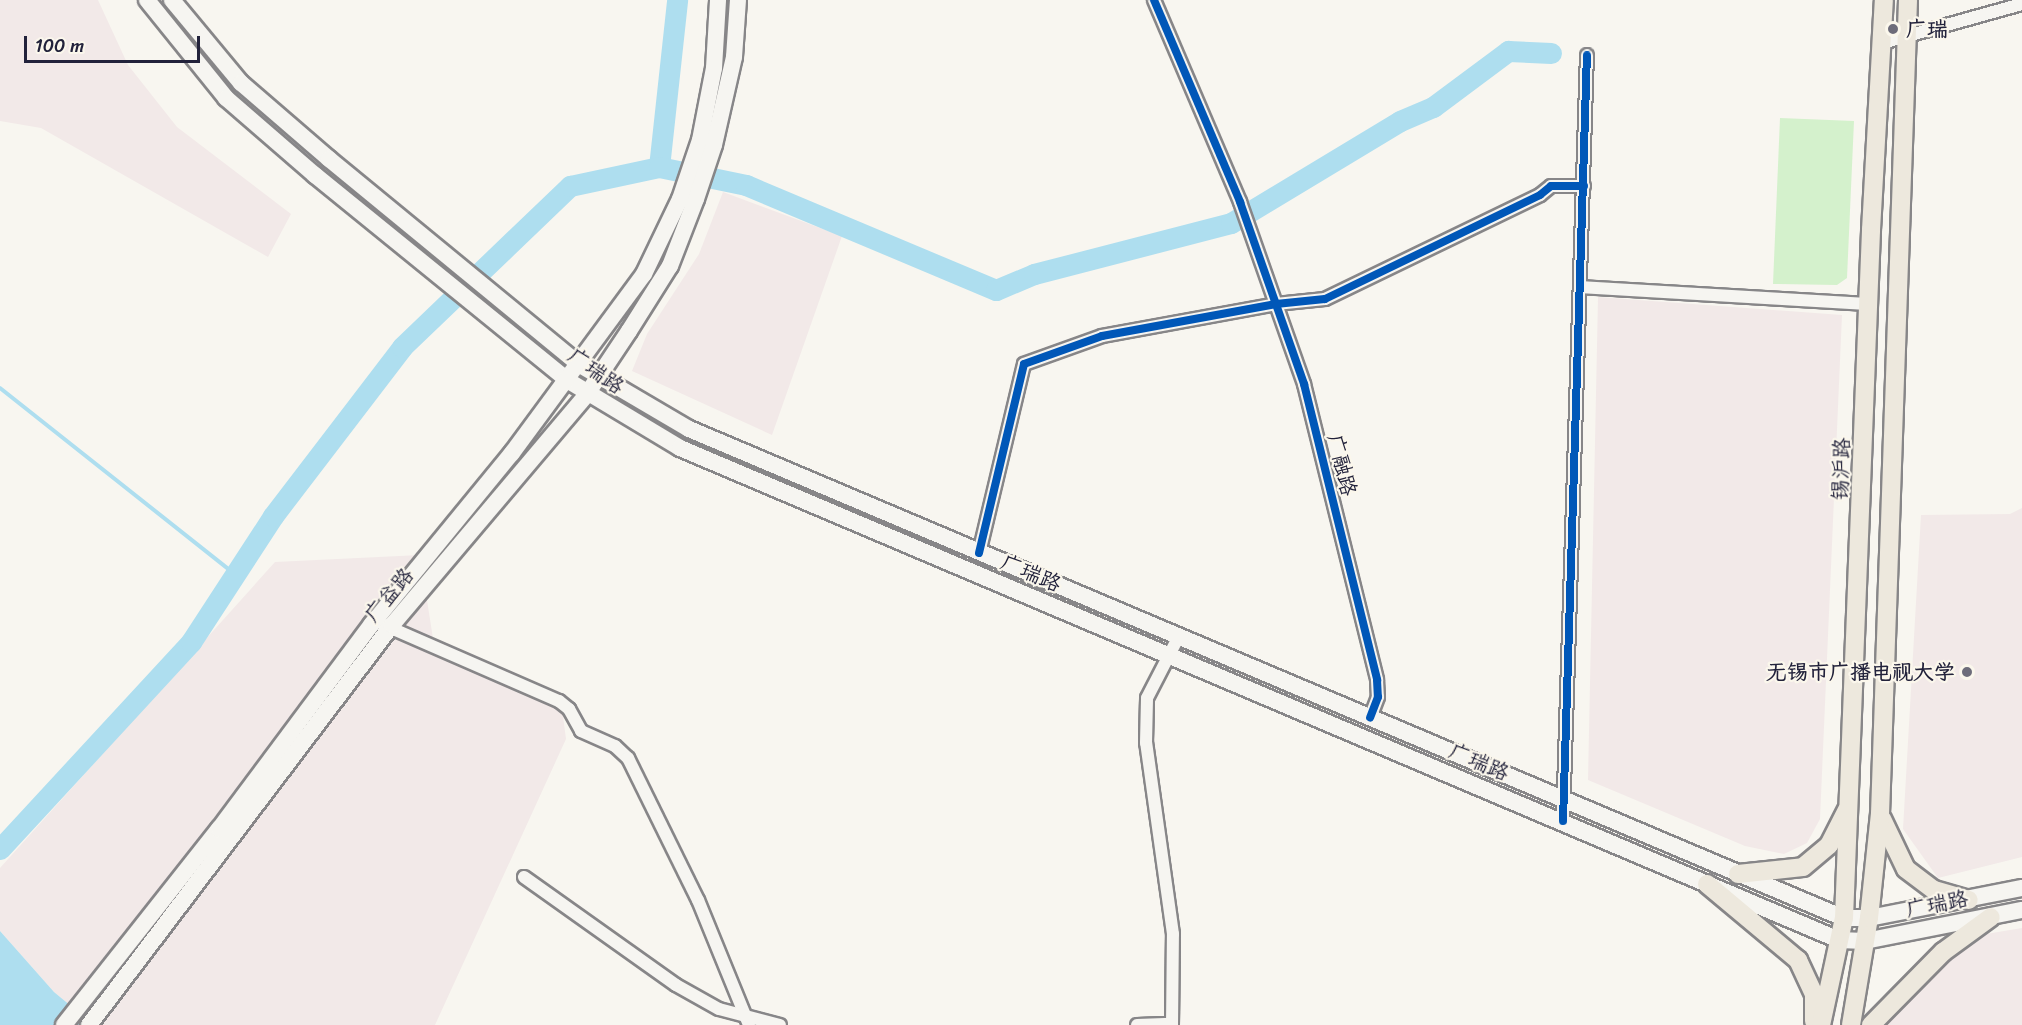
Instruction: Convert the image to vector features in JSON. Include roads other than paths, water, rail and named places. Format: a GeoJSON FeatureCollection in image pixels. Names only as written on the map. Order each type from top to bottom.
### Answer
{"type":"FeatureCollection","features":[{"type":"Feature","properties":{"kind":"main road","name":"广瑞路"},"geometry":{"type":"LineString","coordinates":[[147,0],[226,98],[567,380],[586,394],[680,448],[1839,940],[1865,941],[2022,910]]}},
{"type":"Feature","properties":{"kind":"main road"},"geometry":{"type":"LineString","coordinates":[[707,142],[718,0]]}},
{"type":"Feature","properties":{"kind":"main road"},"geometry":{"type":"LineString","coordinates":[[688,199],[734,57],[738,0]]}},
{"type":"Feature","properties":{"kind":"main road","name":"锡沪路"},"geometry":{"type":"LineString","coordinates":[[1821,1025],[1845,918],[1869,304],[1884,0]]}},
{"type":"Feature","properties":{"kind":"main road"},"geometry":{"type":"LineString","coordinates":[[1851,1025],[1869,918],[1881,814],[1908,0]]}},
{"type":"Feature","properties":{"kind":"main road","name":"广瑞路"},"geometry":{"type":"LineString","coordinates":[[173,1],[241,82],[580,365],[689,429],[1178,638],[1845,918],[1869,918],[2022,888]]}},
{"type":"Feature","properties":{"kind":"main road","name":"广益路"},"geometry":{"type":"LineString","coordinates":[[64,1025],[219,830],[372,624],[580,365],[644,274],[688,199]]}},
{"type":"Feature","properties":{"kind":"main road","name":"广益路"},"geometry":{"type":"LineString","coordinates":[[94,1019],[392,626],[599,377],[670,266],[688,199]]}},
{"type":"Feature","properties":{"kind":"main road"},"geometry":{"type":"LineString","coordinates":[[1738,874],[1783,872],[1803,867],[1819,858],[1851,800]]}},
{"type":"Feature","properties":{"kind":"main road"},"geometry":{"type":"LineString","coordinates":[[1881,814],[1888,837],[1906,869],[1934,890],[1969,900]]}},
{"type":"Feature","properties":{"kind":"main road"},"geometry":{"type":"LineString","coordinates":[[1707,884],[1798,960],[1814,995],[1814,1025]]}},
{"type":"Feature","properties":{"kind":"main road"},"geometry":{"type":"LineString","coordinates":[[1871,1025],[1943,952],[1991,917]]}},
{"type":"Feature","properties":{"kind":"street","name":"广融路"},"geometry":{"type":"LineString","coordinates":[[1154,0],[1240,202],[1304,384],[1377,680],[1378,698],[1370,718]]}},
{"type":"Feature","properties":{"kind":"street"},"geometry":{"type":"LineString","coordinates":[[1882,43],[2022,4]]}},
{"type":"Feature","properties":{"kind":"street"},"geometry":{"type":"LineString","coordinates":[[1563,821],[1587,55]]}},
{"type":"Feature","properties":{"kind":"street"},"geometry":{"type":"LineString","coordinates":[[979,553],[1024,364],[1102,336],[1276,304],[1325,299],[1540,195],[1551,186],[1584,186]]}},
{"type":"Feature","properties":{"kind":"street"},"geometry":{"type":"LineString","coordinates":[[1581,287],[1869,304]]}},
{"type":"Feature","properties":{"kind":"street"},"geometry":{"type":"LineString","coordinates":[[372,624],[392,626],[559,701],[569,710],[581,731],[615,746],[628,758],[698,900],[747,1021]]}},
{"type":"Feature","properties":{"kind":"street"},"geometry":{"type":"LineString","coordinates":[[1137,1025],[1172,1024],[1173,934],[1146,743],[1147,698],[1178,638]]}},
{"type":"Feature","properties":{"kind":"street"},"geometry":{"type":"LineString","coordinates":[[524,877],[676,985],[719,1009],[747,1021],[780,1025]]}},
{"type":"Feature","properties":{"kind":"water"},"geometry":{"type":"Polygon","coordinates":[[[0,931],[54,992],[94,1025],[0,1025],[0,931]]]}},
{"type":"Feature","properties":{"kind":"waterway"},"geometry":{"type":"LineString","coordinates":[[659,167],[677,0]]}},
{"type":"Feature","properties":{"kind":"waterway"},"geometry":{"type":"LineString","coordinates":[[0,849],[191,642],[273,516],[402,347],[570,186],[659,167],[746,185],[996,290],[1034,274],[1231,223],[1400,121],[1433,107],[1508,51],[1551,53]]}},
{"type":"Feature","properties":{"kind":"waterway"},"geometry":{"type":"LineString","coordinates":[[0,388],[235,574]]}},
{"type":"Feature","properties":{"kind":"place","name":"广瑞"},"geometry":{"type":"Point","coordinates":[1893,29]}},
{"type":"Feature","properties":{"kind":"place","name":"无锡市广播电视大学"},"geometry":{"type":"Point","coordinates":[1967,672]}}]}
